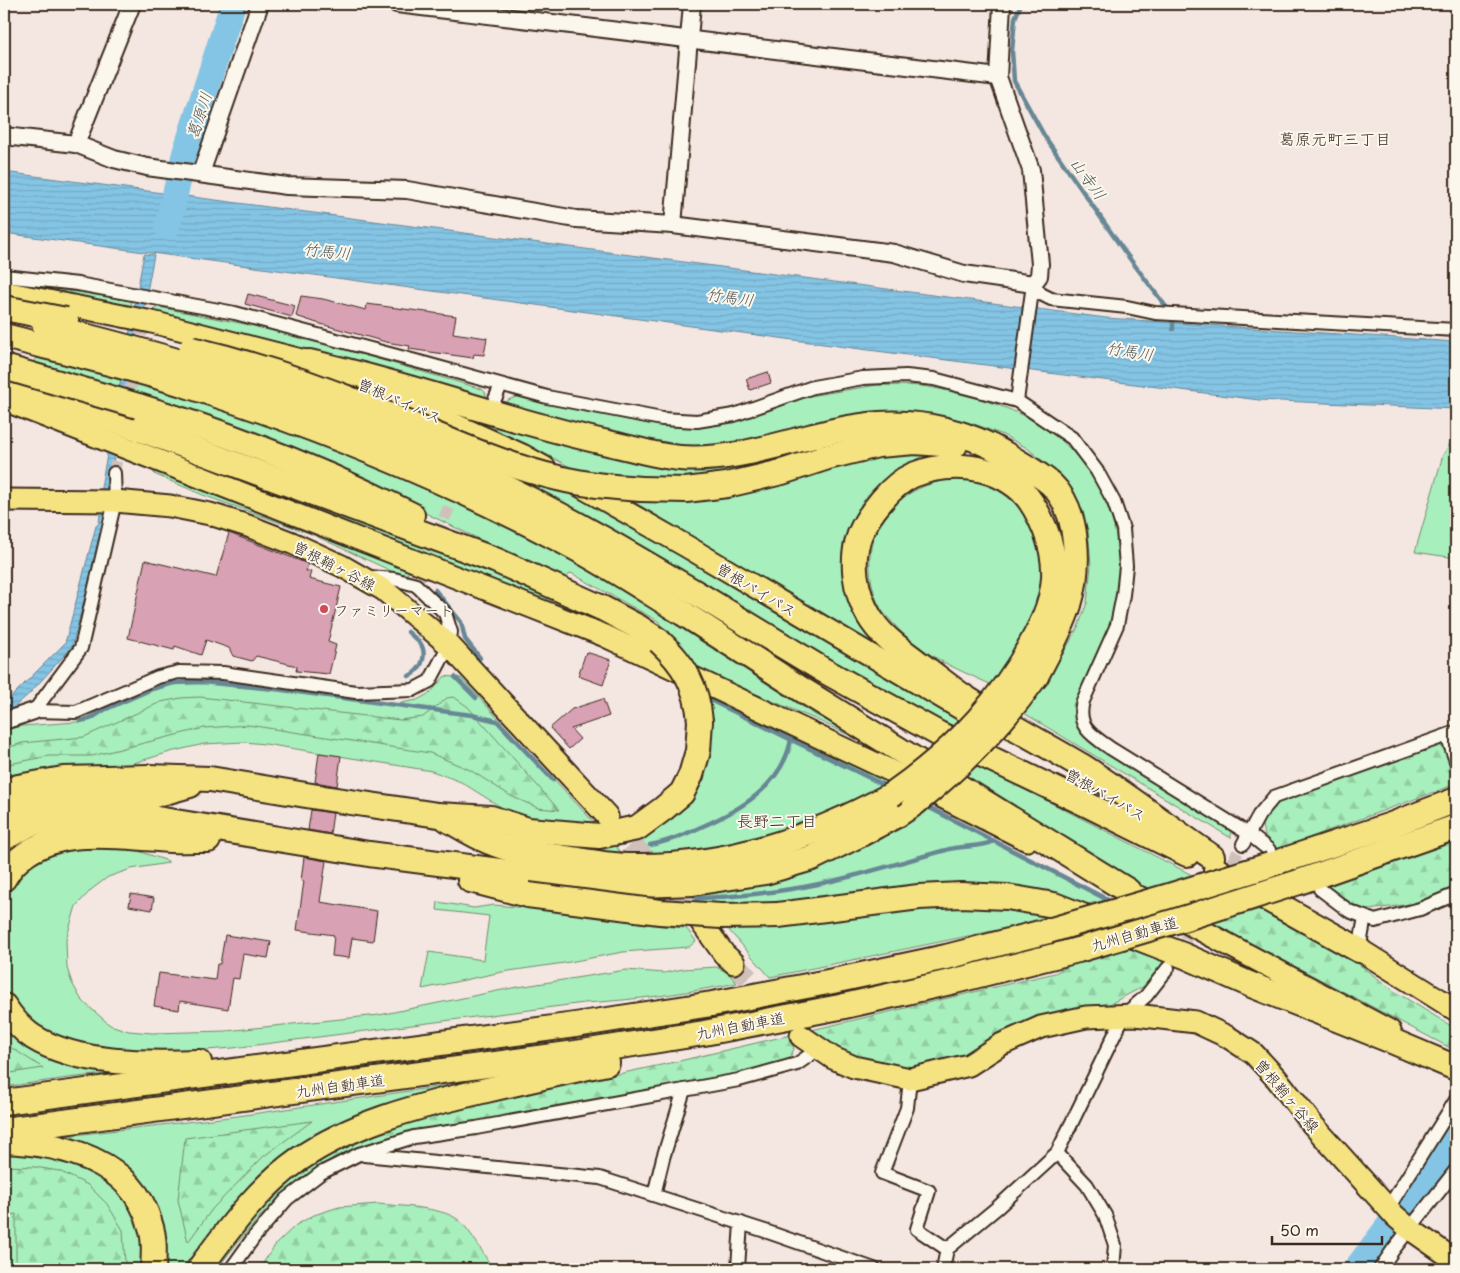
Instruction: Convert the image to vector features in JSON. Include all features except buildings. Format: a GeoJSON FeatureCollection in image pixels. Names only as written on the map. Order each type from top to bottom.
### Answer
{"type":"FeatureCollection","features":[{"type":"Feature","properties":{"kind":"highway"},"geometry":{"type":"LineString","coordinates":[[4,308],[109,329],[215,355],[312,385],[515,465],[556,478],[584,484],[641,490],[686,490],[727,485],[782,472],[828,456],[878,445],[915,442],[949,443],[1006,455]]}},
{"type":"Feature","properties":{"kind":"highway"},"geometry":{"type":"LineString","coordinates":[[4,317],[121,345],[270,390],[380,432],[517,493],[627,552],[823,670],[939,734],[1079,800],[1194,858],[1359,950]]}},
{"type":"Feature","properties":{"kind":"highway"},"geometry":{"type":"LineString","coordinates":[[4,336],[188,385],[260,409],[332,436],[448,485],[507,513],[564,542],[686,615],[801,689],[1128,891]]}},
{"type":"Feature","properties":{"kind":"highway"},"geometry":{"type":"LineString","coordinates":[[309,362],[358,373],[565,434],[680,458],[725,456],[829,432],[879,424],[923,425],[964,434],[988,444],[1032,470],[1052,485],[1063,499],[1075,536],[1074,579],[1070,604],[1060,628],[1028,670],[1004,689],[947,753],[924,772],[891,795],[855,814],[812,833],[760,850],[687,865],[631,866],[520,852],[490,842],[438,815]]}},
{"type":"Feature","properties":{"kind":"highway"},"geometry":{"type":"LineString","coordinates":[[4,367],[199,424],[260,446],[374,495],[495,560]]}},
{"type":"Feature","properties":{"kind":"highway"},"geometry":{"type":"LineString","coordinates":[[4,379],[495,560],[602,608],[638,627],[659,641],[676,656],[686,672],[699,704],[700,721],[698,751],[691,774],[682,793],[637,828],[600,836],[528,830],[491,818],[438,815],[210,779],[149,777],[63,779],[18,787],[4,792]]}},
{"type":"Feature","properties":{"kind":"highway"},"geometry":{"type":"LineString","coordinates":[[4,838],[30,824],[56,816],[121,813],[369,854],[569,880],[641,885],[693,883],[765,872],[812,858],[897,815],[915,803],[963,762],[1018,701],[1050,600],[1054,577],[1052,552],[1040,517],[1023,491],[994,472],[966,466],[940,467],[912,476],[894,488],[875,509],[860,535],[855,561],[857,590],[869,617],[888,640],[963,696],[1082,766],[1212,857]]}},
{"type":"Feature","properties":{"kind":"highway"},"geometry":{"type":"LineString","coordinates":[[4,817],[19,809],[66,797],[144,798],[210,779]]}},
{"type":"Feature","properties":{"kind":"highway","name":"九州自動車道"},"geometry":{"type":"LineString","coordinates":[[4,1102],[576,1025],[712,1004],[833,981],[927,961],[1169,896],[1270,857],[1391,825],[1456,800]]}},
{"type":"Feature","properties":{"kind":"highway","name":"九州自動車道"},"geometry":{"type":"LineString","coordinates":[[4,1130],[576,1053],[840,1007],[1078,950],[1189,917],[1309,886],[1456,827]]}},
{"type":"Feature","properties":{"kind":"highway"},"geometry":{"type":"LineString","coordinates":[[4,878],[15,863],[37,848],[62,840],[90,835],[160,840],[285,841]]}},
{"type":"Feature","properties":{"kind":"highway"},"geometry":{"type":"LineString","coordinates":[[369,854],[528,895],[660,912],[721,916],[778,915],[882,901],[961,895],[1007,897],[1054,905],[1185,956],[1249,984],[1456,1067]]}},
{"type":"Feature","properties":{"kind":"highway"},"geometry":{"type":"LineString","coordinates":[[4,1006],[13,1020],[33,1037],[73,1054],[118,1061],[178,1063],[318,1059]]}},
{"type":"Feature","properties":{"kind":"highway"},"geometry":{"type":"LineString","coordinates":[[199,1269],[241,1215],[268,1186],[297,1161],[326,1143],[357,1128],[428,1104],[655,1053],[840,1007]]}},
{"type":"Feature","properties":{"kind":"highway"},"geometry":{"type":"LineString","coordinates":[[4,1141],[50,1145],[77,1152],[104,1165],[123,1180],[139,1199],[150,1223],[154,1250],[153,1269]]}},
{"type":"Feature","properties":{"kind":"main road","name":"曽根バイパス"},"geometry":{"type":"LineString","coordinates":[[4,292],[152,322],[309,362],[397,397],[522,455],[607,501],[1212,857],[1456,1010]]}},
{"type":"Feature","properties":{"kind":"main road"},"geometry":{"type":"LineString","coordinates":[[4,400],[603,635],[889,770],[1128,891],[1456,1067]]}},
{"type":"Feature","properties":{"kind":"main road","name":"曽根鞘ヶ谷線"},"geometry":{"type":"LineString","coordinates":[[4,500],[85,500],[170,506],[210,514],[292,543],[342,566],[384,590],[449,645],[607,816]]}},
{"type":"Feature","properties":{"kind":"main road"},"geometry":{"type":"LineString","coordinates":[[701,922],[724,954],[734,963]]}},
{"type":"Feature","properties":{"kind":"main road","name":"曽根鞘ヶ谷線"},"geometry":{"type":"LineString","coordinates":[[801,1036],[833,1058],[854,1067],[910,1079],[969,1064],[1000,1045],[1041,1027],[1086,1017],[1124,1015],[1196,1022],[1228,1037],[1254,1054],[1277,1079],[1313,1125],[1388,1208],[1410,1229],[1456,1261]]}},
{"type":"Feature","properties":{"kind":"street"},"geometry":{"type":"LineString","coordinates":[[76,144],[132,4]]}},
{"type":"Feature","properties":{"kind":"street"},"geometry":{"type":"LineString","coordinates":[[201,173],[260,4]]}},
{"type":"Feature","properties":{"kind":"street"},"geometry":{"type":"LineString","coordinates":[[397,4],[998,77]]}},
{"type":"Feature","properties":{"kind":"street"},"geometry":{"type":"LineString","coordinates":[[673,225],[692,4]]}},
{"type":"Feature","properties":{"kind":"street"},"geometry":{"type":"LineString","coordinates":[[1002,4],[998,77],[1031,170],[1040,264],[1039,276],[1033,284],[1017,401]]}},
{"type":"Feature","properties":{"kind":"street"},"geometry":{"type":"LineString","coordinates":[[4,136],[76,144],[114,159],[147,167],[287,186],[407,190],[576,219],[673,225],[894,254],[964,274],[1033,284],[1041,294],[1051,299],[1178,314],[1456,330]]}},
{"type":"Feature","properties":{"kind":"street"},"geometry":{"type":"LineString","coordinates":[[4,276],[78,284],[235,313],[547,397],[662,419],[698,421],[734,414],[813,387],[863,378],[906,376],[934,379],[1017,401],[1072,438],[1097,471],[1114,502],[1122,529],[1126,566],[1117,625],[1083,701],[1080,711],[1082,722],[1089,734],[1270,857]]}},
{"type":"Feature","properties":{"kind":"street"},"geometry":{"type":"LineString","coordinates":[[146,312],[151,297]]}},
{"type":"Feature","properties":{"kind":"street"},"geometry":{"type":"LineString","coordinates":[[495,399],[501,385]]}},
{"type":"Feature","properties":{"kind":"street"},"geometry":{"type":"LineString","coordinates":[[34,711],[81,648],[112,501],[114,473]]}},
{"type":"Feature","properties":{"kind":"street"},"geometry":{"type":"LineString","coordinates":[[4,721],[34,711],[76,712],[158,677],[179,672],[223,673],[356,692],[413,690],[430,681],[449,645]]}},
{"type":"Feature","properties":{"kind":"street"},"geometry":{"type":"LineString","coordinates":[[1246,839],[1259,815],[1274,797],[1452,734],[1456,761]]}},
{"type":"Feature","properties":{"kind":"street"},"geometry":{"type":"LineString","coordinates":[[1309,886],[1349,911],[1375,920],[1420,909],[1456,894]]}},
{"type":"Feature","properties":{"kind":"street"},"geometry":{"type":"LineString","coordinates":[[1359,950],[1365,917]]}},
{"type":"Feature","properties":{"kind":"street"},"geometry":{"type":"LineString","coordinates":[[943,1269],[947,1248],[998,1207],[1057,1153],[1124,1015],[1146,996],[1168,968]]}},
{"type":"Feature","properties":{"kind":"street"},"geometry":{"type":"LineString","coordinates":[[231,1269],[254,1237],[287,1199],[321,1173],[359,1154],[414,1137],[476,1128],[739,1080],[797,1064],[820,1048]]}},
{"type":"Feature","properties":{"kind":"street"},"geometry":{"type":"LineString","coordinates":[[910,1079],[908,1108],[882,1173],[929,1191],[917,1229],[947,1248]]}},
{"type":"Feature","properties":{"kind":"street"},"geometry":{"type":"LineString","coordinates":[[654,1195],[663,1158],[684,1090]]}},
{"type":"Feature","properties":{"kind":"street"},"geometry":{"type":"LineString","coordinates":[[1388,1208],[1456,1100]]}},
{"type":"Feature","properties":{"kind":"street"},"geometry":{"type":"LineString","coordinates":[[1057,1153],[1087,1185],[1105,1215],[1115,1245],[1113,1269]]}},
{"type":"Feature","properties":{"kind":"street"},"geometry":{"type":"LineString","coordinates":[[359,1154],[600,1178],[741,1223],[874,1269]]}},
{"type":"Feature","properties":{"kind":"street"},"geometry":{"type":"LineString","coordinates":[[1380,1269],[1456,1170]]}},
{"type":"Feature","properties":{"kind":"street"},"geometry":{"type":"LineString","coordinates":[[740,1269],[738,1268],[741,1223]]}},
{"type":"Feature","properties":{"kind":"green space"},"geometry":{"type":"Polygon","coordinates":[[[8,283],[32,285],[132,301],[130,311],[8,283]]]}},
{"type":"Feature","properties":{"kind":"green space"},"geometry":{"type":"Polygon","coordinates":[[[158,307],[245,324],[319,342],[482,389],[487,398],[364,363],[151,311],[158,307]]]}},
{"type":"Feature","properties":{"kind":"green space"},"geometry":{"type":"Polygon","coordinates":[[[36,354],[205,403],[345,452],[489,516],[577,561],[817,716],[860,735],[905,762],[815,719],[696,669],[667,635],[658,621],[571,573],[563,580],[382,492],[146,397],[34,364],[36,354]]]}},
{"type":"Feature","properties":{"kind":"green space"},"geometry":{"type":"Polygon","coordinates":[[[877,385],[934,388],[981,399],[997,405],[1041,425],[1056,436],[1084,465],[1104,499],[1111,517],[1119,556],[1119,576],[1117,596],[1110,625],[1073,705],[1077,723],[1086,738],[1226,826],[1231,833],[1231,838],[1022,712],[1063,654],[1078,627],[1087,603],[1091,565],[1088,530],[1079,505],[1060,475],[1027,448],[1003,435],[974,424],[925,414],[723,447],[669,447],[578,425],[506,403],[508,400],[519,396],[629,420],[675,427],[703,426],[739,420],[809,396],[877,385]]]}},
{"type":"Feature","properties":{"kind":"green space"},"geometry":{"type":"Polygon","coordinates":[[[454,411],[637,461],[849,439],[773,467],[670,482],[589,477],[536,449],[466,419],[454,411]]]}},
{"type":"Feature","properties":{"kind":"green space"},"geometry":{"type":"Polygon","coordinates":[[[1456,434],[1456,558],[1415,552],[1443,455],[1456,434]]]}},
{"type":"Feature","properties":{"kind":"green space"},"geometry":{"type":"Polygon","coordinates":[[[903,449],[960,453],[980,457],[882,483],[867,499],[849,533],[885,651],[629,499],[903,449]]]}},
{"type":"Feature","properties":{"kind":"green space"},"geometry":{"type":"Polygon","coordinates":[[[155,469],[413,570],[405,575],[400,575],[309,533],[203,495],[154,474],[155,469]]]}},
{"type":"Feature","properties":{"kind":"green space"},"geometry":{"type":"Polygon","coordinates":[[[232,471],[492,571],[580,610],[637,640],[343,520],[236,479],[232,471]]]}},
{"type":"Feature","properties":{"kind":"green space"},"geometry":{"type":"Polygon","coordinates":[[[498,472],[569,490],[964,720],[954,730],[942,725],[498,472]]]}},
{"type":"Feature","properties":{"kind":"green space"},"geometry":{"type":"Polygon","coordinates":[[[956,479],[985,485],[1010,499],[1024,514],[1031,526],[1040,553],[1041,582],[1035,610],[1010,657],[990,684],[937,659],[913,643],[881,609],[874,594],[871,579],[870,551],[875,534],[882,519],[893,506],[921,488],[938,482],[956,479]]]}},
{"type":"Feature","properties":{"kind":"green space"},"geometry":{"type":"Polygon","coordinates":[[[445,676],[461,678],[598,827],[563,826],[512,814],[461,782],[432,771],[244,742],[204,744],[124,766],[4,782],[4,730],[22,726],[76,722],[115,702],[167,683],[194,680],[225,682],[268,686],[396,704],[417,700],[430,693],[445,676]]]}},
{"type":"Feature","properties":{"kind":"green space"},"geometry":{"type":"Polygon","coordinates":[[[707,696],[890,783],[842,812],[743,845],[657,856],[612,854],[572,849],[503,836],[641,837],[657,829],[672,818],[684,804],[695,789],[703,773],[712,737],[712,716],[707,696]],[[642,840],[616,847],[620,852],[645,846],[642,840]]]}},
{"type":"Feature","properties":{"kind":"green space"},"geometry":{"type":"Polygon","coordinates":[[[200,697],[400,720],[423,717],[447,698],[454,697],[468,707],[559,810],[538,808],[511,796],[470,770],[430,753],[248,725],[204,728],[92,756],[49,756],[4,765],[4,749],[22,743],[84,737],[161,702],[200,697]]]}},
{"type":"Feature","properties":{"kind":"green space"},"geometry":{"type":"Polygon","coordinates":[[[1436,745],[1441,746],[1450,756],[1456,759],[1456,784],[1278,849],[1265,834],[1262,823],[1269,804],[1436,745]]]}},
{"type":"Feature","properties":{"kind":"green space"},"geometry":{"type":"Polygon","coordinates":[[[975,764],[1194,876],[1148,890],[959,778],[975,764]]]}},
{"type":"Feature","properties":{"kind":"green space"},"geometry":{"type":"Polygon","coordinates":[[[927,805],[1110,899],[1088,904],[1033,892],[940,884],[782,902],[702,904],[659,902],[519,882],[702,891],[927,805]]]}},
{"type":"Feature","properties":{"kind":"green space"},"geometry":{"type":"Polygon","coordinates":[[[1456,841],[1456,890],[1410,904],[1362,911],[1328,886],[1456,841]]]}},
{"type":"Feature","properties":{"kind":"green space"},"geometry":{"type":"Polygon","coordinates":[[[109,845],[132,849],[168,861],[168,863],[131,869],[108,877],[92,889],[76,906],[66,940],[67,968],[72,983],[81,999],[110,1025],[129,1031],[152,1033],[226,1031],[379,1015],[512,988],[626,970],[664,973],[683,969],[716,967],[727,972],[737,983],[661,996],[584,1003],[233,1048],[165,1053],[122,1052],[78,1045],[44,1031],[27,1019],[4,989],[4,897],[16,880],[43,857],[67,847],[109,845]]]}},
{"type":"Feature","properties":{"kind":"green space"},"geometry":{"type":"Polygon","coordinates":[[[438,902],[474,908],[494,905],[539,909],[686,928],[696,941],[689,947],[623,952],[502,972],[422,989],[429,952],[483,960],[489,916],[437,910],[438,902]]]}},
{"type":"Feature","properties":{"kind":"green space"},"geometry":{"type":"Polygon","coordinates":[[[945,907],[1009,909],[1046,917],[1002,929],[770,977],[727,928],[784,925],[880,911],[945,907]]]}},
{"type":"Feature","properties":{"kind":"green space"},"geometry":{"type":"Polygon","coordinates":[[[1261,909],[1339,949],[1394,991],[1456,1029],[1456,1051],[1213,923],[1261,909]]]}},
{"type":"Feature","properties":{"kind":"green space"},"geometry":{"type":"Polygon","coordinates":[[[1134,947],[1167,961],[1157,977],[1148,984],[1108,1005],[1071,1009],[1045,1019],[994,1048],[919,1074],[860,1066],[816,1033],[791,1040],[794,1049],[788,1061],[782,1066],[384,1140],[369,1144],[322,1166],[317,1158],[332,1150],[395,1125],[444,1111],[675,1062],[1055,973],[1072,964],[1134,947]]]}},
{"type":"Feature","properties":{"kind":"green space"},"geometry":{"type":"Polygon","coordinates":[[[4,1022],[137,1073],[87,1076],[4,1087],[4,1022]]]}},
{"type":"Feature","properties":{"kind":"green space"},"geometry":{"type":"Polygon","coordinates":[[[4,1043],[43,1068],[4,1074],[4,1043]]]}},
{"type":"Feature","properties":{"kind":"green space"},"geometry":{"type":"Polygon","coordinates":[[[478,1081],[423,1094],[227,1216],[187,1269],[164,1269],[166,1250],[162,1223],[152,1198],[136,1176],[115,1160],[57,1137],[238,1116],[478,1081]]]}},
{"type":"Feature","properties":{"kind":"green space"},"geometry":{"type":"Polygon","coordinates":[[[312,1121],[264,1156],[213,1208],[188,1242],[178,1200],[185,1138],[312,1121]]]}},
{"type":"Feature","properties":{"kind":"green space"},"geometry":{"type":"Polygon","coordinates":[[[4,1152],[51,1154],[103,1176],[121,1192],[139,1221],[144,1245],[144,1269],[4,1269],[4,1152]]]}},
{"type":"Feature","properties":{"kind":"green space"},"geometry":{"type":"Polygon","coordinates":[[[317,1158],[322,1166],[292,1186],[278,1199],[252,1226],[217,1269],[208,1269],[273,1192],[317,1158]]]}},
{"type":"Feature","properties":{"kind":"green space"},"geometry":{"type":"Polygon","coordinates":[[[4,1166],[35,1167],[59,1171],[88,1185],[107,1204],[123,1230],[125,1264],[123,1269],[4,1269],[4,1261],[16,1263],[16,1214],[4,1216],[4,1166]]]}},
{"type":"Feature","properties":{"kind":"green space"},"geometry":{"type":"Polygon","coordinates":[[[378,1204],[408,1206],[450,1215],[461,1222],[492,1269],[259,1269],[276,1244],[296,1225],[314,1215],[339,1207],[378,1204]]]}},
{"type":"Feature","properties":{"kind":"water","name":"竹馬川"},"geometry":{"type":"Polygon","coordinates":[[[4,172],[1106,318],[1456,342],[1456,409],[1259,400],[853,348],[4,233],[4,172]]]}},
{"type":"Feature","properties":{"kind":"water"},"geometry":{"type":"Polygon","coordinates":[[[144,254],[154,255],[144,307],[141,308],[110,487],[107,492],[103,528],[72,647],[30,693],[4,716],[4,704],[65,643],[96,526],[99,523],[103,491],[101,487],[144,254]]]}},
{"type":"Feature","properties":{"kind":"waterway","name":"葛原川"},"geometry":{"type":"LineString","coordinates":[[167,227],[185,153],[233,4]]}},
{"type":"Feature","properties":{"kind":"waterway","name":"山寺川"},"geometry":{"type":"LineString","coordinates":[[1021,4],[1015,18],[1012,51],[1014,81],[1045,137],[1124,251],[1173,316],[1173,329]]}},
{"type":"Feature","properties":{"kind":"waterway"},"geometry":{"type":"LineString","coordinates":[[435,590],[461,622],[465,639],[480,658]]}},
{"type":"Feature","properties":{"kind":"waterway"},"geometry":{"type":"LineString","coordinates":[[408,632],[422,646],[424,655],[422,664],[409,676]]}},
{"type":"Feature","properties":{"kind":"waterway"},"geometry":{"type":"LineString","coordinates":[[455,677],[476,698]]}},
{"type":"Feature","properties":{"kind":"waterway"},"geometry":{"type":"LineString","coordinates":[[80,721],[90,719],[104,710],[152,689],[174,683],[202,682],[275,689],[472,715],[497,721],[553,780]]}},
{"type":"Feature","properties":{"kind":"waterway"},"geometry":{"type":"LineString","coordinates":[[708,699],[886,786]]}},
{"type":"Feature","properties":{"kind":"waterway"},"geometry":{"type":"LineString","coordinates":[[650,845],[688,833],[730,813],[744,804],[769,783],[779,771],[791,740]]}},
{"type":"Feature","properties":{"kind":"waterway"},"geometry":{"type":"LineString","coordinates":[[926,806],[1106,899]]}},
{"type":"Feature","properties":{"kind":"waterway"},"geometry":{"type":"LineString","coordinates":[[666,900],[744,895],[810,886],[952,848],[983,845],[994,841]]}},
{"type":"Feature","properties":{"kind":"waterway"},"geometry":{"type":"LineString","coordinates":[[1356,1269],[1456,1137]]}},
{"type":"Feature","properties":{"kind":"tunnel"},"geometry":{"type":"LineString","coordinates":[[127,406],[145,316]]}},
{"type":"Feature","properties":{"kind":"tunnel"},"geometry":{"type":"LineString","coordinates":[[114,473],[120,441]]}},
{"type":"Feature","properties":{"kind":"tunnel"},"geometry":{"type":"LineString","coordinates":[[416,585],[458,486]]}},
{"type":"Feature","properties":{"kind":"tunnel"},"geometry":{"type":"LineString","coordinates":[[610,820],[701,922]]}},
{"type":"Feature","properties":{"kind":"tunnel"},"geometry":{"type":"LineString","coordinates":[[1176,955],[1243,844]]}},
{"type":"Feature","properties":{"kind":"tunnel"},"geometry":{"type":"LineString","coordinates":[[734,963],[795,1029]]}},
{"type":"Feature","properties":{"kind":"place","name":"ファミリーマート"},"geometry":{"type":"Point","coordinates":[324,609]}},
{"type":"Feature","properties":{"kind":"district","name":"葛原元町三丁目"},"geometry":{"type":"Point","coordinates":[1335,138]}},
{"type":"Feature","properties":{"kind":"district","name":"長野二丁目"},"geometry":{"type":"Point","coordinates":[777,820]}}]}
